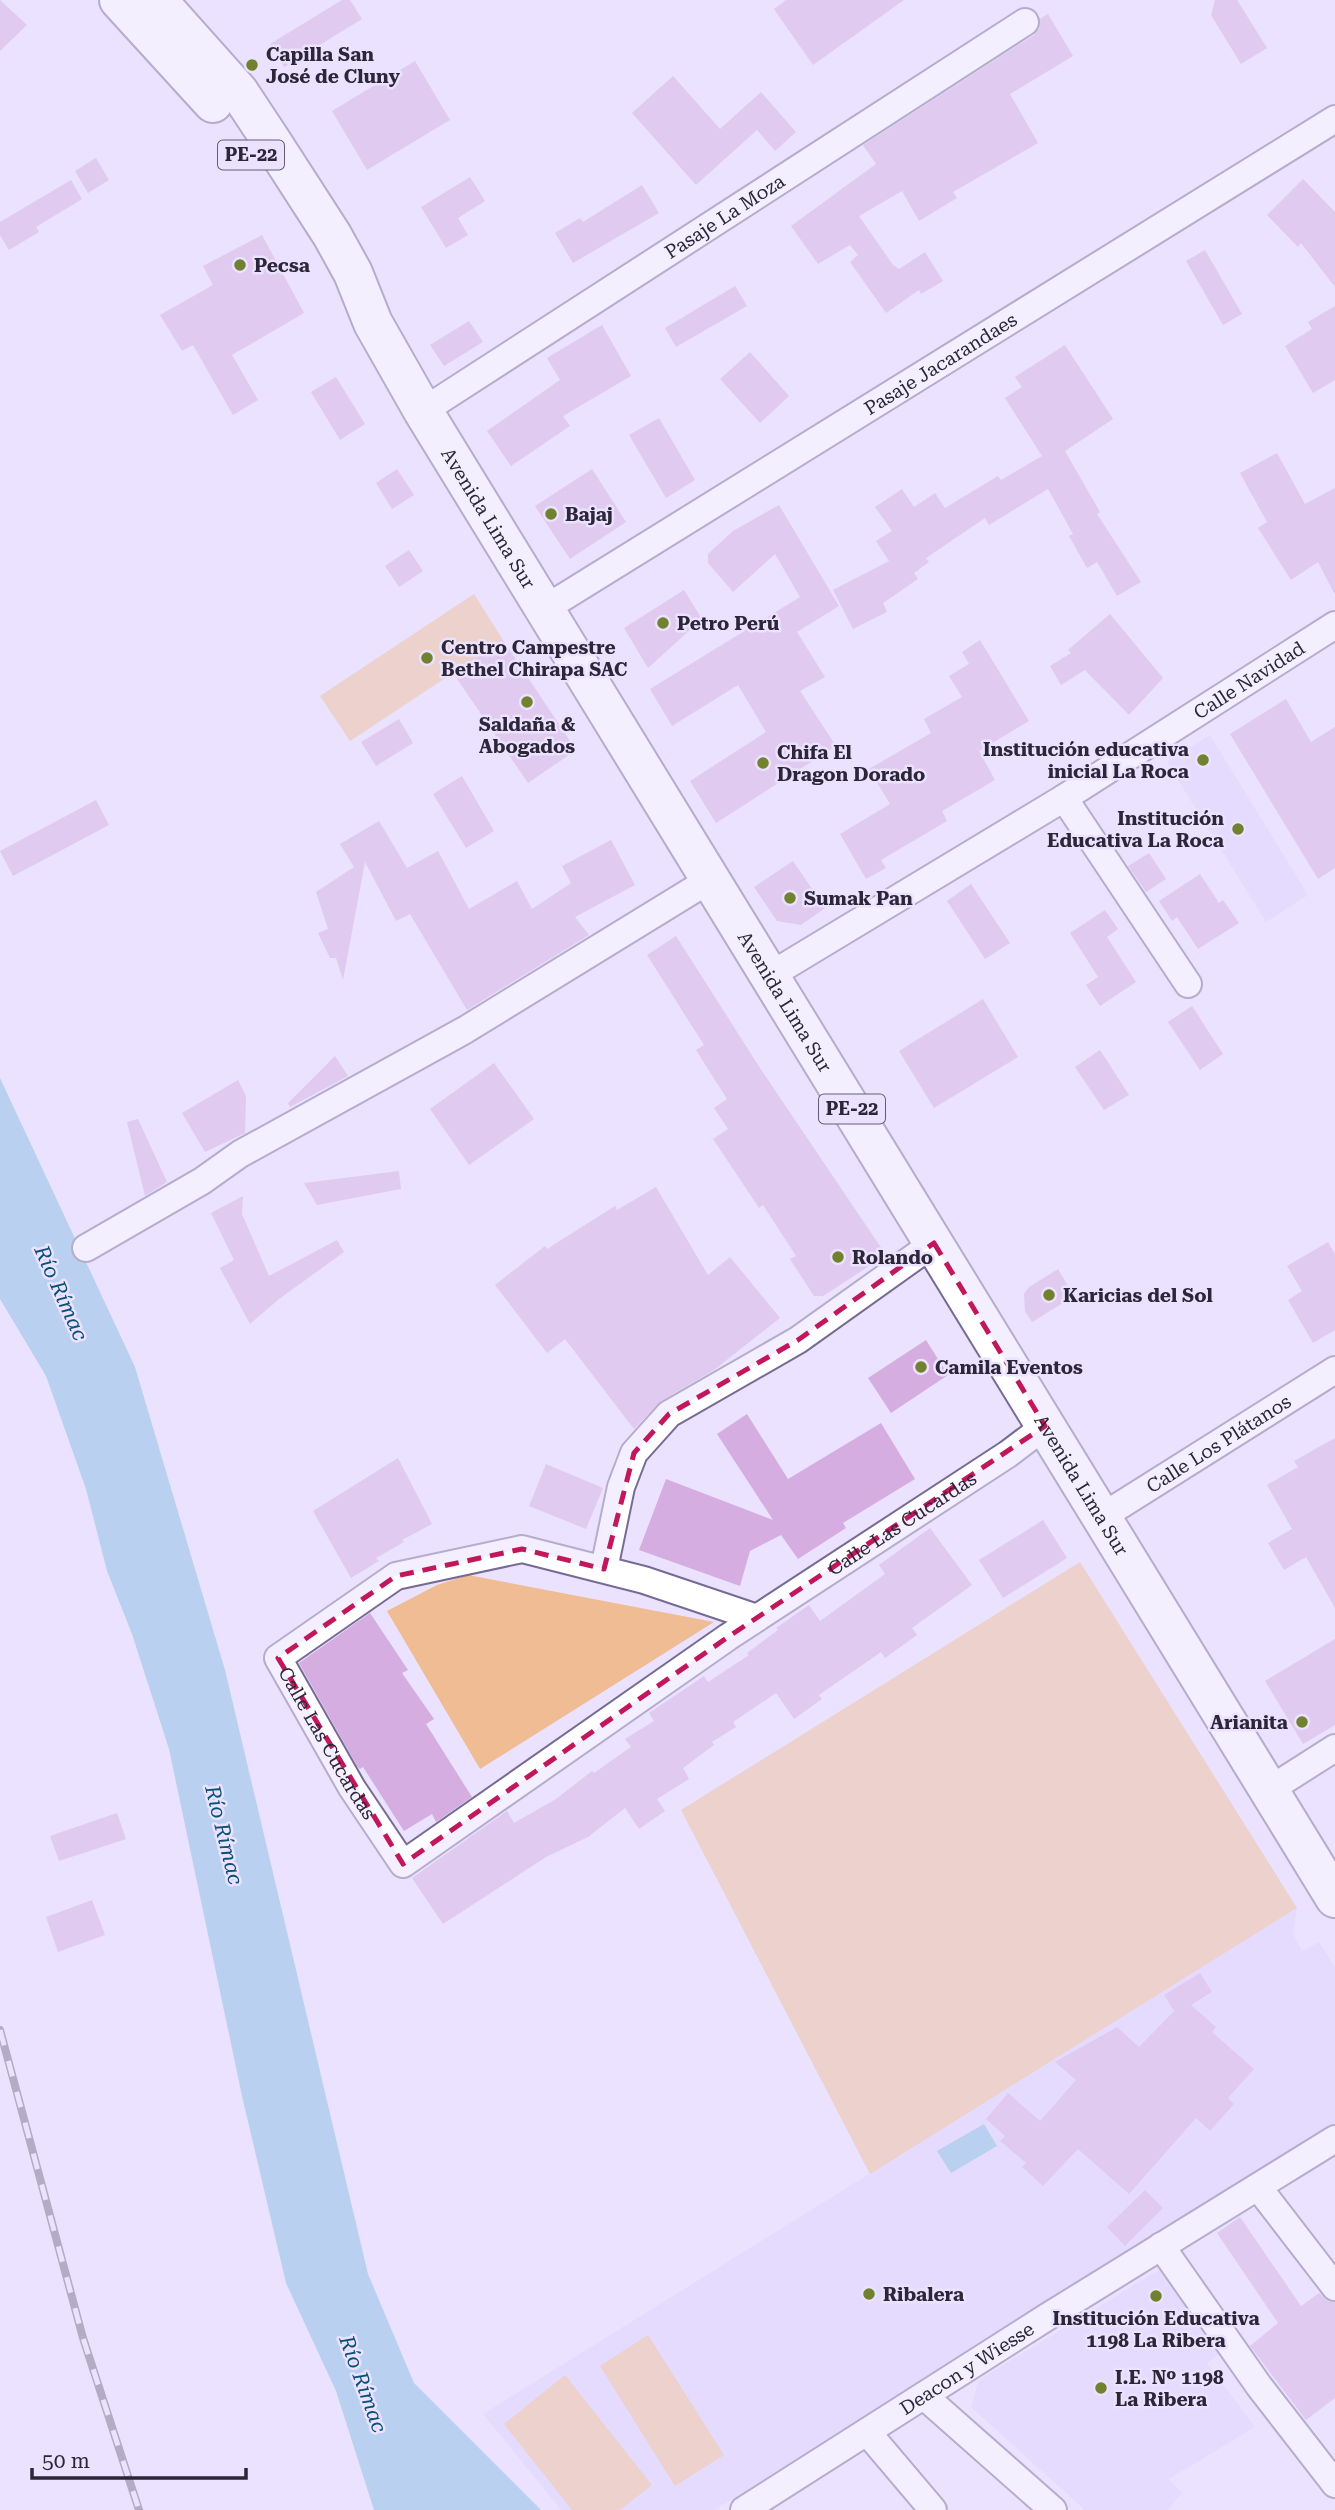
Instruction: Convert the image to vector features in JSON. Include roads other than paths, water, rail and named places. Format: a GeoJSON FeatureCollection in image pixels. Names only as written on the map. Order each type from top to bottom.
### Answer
{"type":"FeatureCollection","features":[{"type":"Feature","properties":{"kind":"highway","name":"Avenida Lima Sur"},"geometry":{"type":"LineString","coordinates":[[119,0],[221,112],[251,154],[312,253],[339,290],[370,318]]}},
{"type":"Feature","properties":{"kind":"highway","name":"Avenida Lima Sur"},"geometry":{"type":"LineString","coordinates":[[157,0],[239,92],[332,235],[353,272],[370,318],[423,411],[1335,1898]]}},
{"type":"Feature","properties":{"kind":"street","name":"Pasaje La Moza"},"geometry":{"type":"LineString","coordinates":[[423,411],[1024,22]]}},
{"type":"Feature","properties":{"kind":"street","name":"Pasaje Jacarandaes"},"geometry":{"type":"LineString","coordinates":[[546,608],[1335,119]]}},
{"type":"Feature","properties":{"kind":"street","name":"Calle Navidad"},"geometry":{"type":"LineString","coordinates":[[769,976],[1064,799],[1335,625]]}},
{"type":"Feature","properties":{"kind":"street"},"geometry":{"type":"LineString","coordinates":[[1064,799],[1188,985]]}},
{"type":"Feature","properties":{"kind":"street"},"geometry":{"type":"LineString","coordinates":[[86,1248],[202,1181],[240,1154],[465,1030],[711,879]]}},
{"type":"Feature","properties":{"kind":"street"},"geometry":{"type":"LineString","coordinates":[[604,1569],[621,1487],[634,1453],[669,1413],[799,1340],[934,1243]]}},
{"type":"Feature","properties":{"kind":"street","name":"Calle Los Plátanos"},"geometry":{"type":"LineString","coordinates":[[1100,1518],[1335,1370]]}},
{"type":"Feature","properties":{"kind":"street","name":"Calle Las Cucardas"},"geometry":{"type":"LineString","coordinates":[[757,1618],[604,1569],[522,1549],[396,1576],[278,1658],[352,1788],[403,1864],[757,1618],[1008,1454],[1045,1426]]}},
{"type":"Feature","properties":{"kind":"street"},"geometry":{"type":"LineString","coordinates":[[1269,1790],[1335,1748]]}},
{"type":"Feature","properties":{"kind":"street","name":"Deacon y Wiesse"},"geometry":{"type":"LineString","coordinates":[[744,2510],[1335,2139]]}},
{"type":"Feature","properties":{"kind":"street"},"geometry":{"type":"LineString","coordinates":[[1258,2187],[1335,2287]]}},
{"type":"Feature","properties":{"kind":"street"},"geometry":{"type":"LineString","coordinates":[[1161,2246],[1259,2386],[1335,2483]]}},
{"type":"Feature","properties":{"kind":"street"},"geometry":{"type":"LineString","coordinates":[[924,2396],[1053,2510]]}},
{"type":"Feature","properties":{"kind":"street"},"geometry":{"type":"LineString","coordinates":[[867,2432],[933,2510]]}},
{"type":"Feature","properties":{"kind":"water","name":"Río Rímac"},"geometry":{"type":"Polygon","coordinates":[[[0,1078],[135,1367],[225,1670],[368,2274],[414,2383],[541,2510],[374,2510],[336,2391],[286,2283],[242,2096],[169,1749],[132,1634],[107,1571],[86,1489],[46,1376],[0,1299],[0,1078]]]}},
{"type":"Feature","properties":{"kind":"water"},"geometry":{"type":"Polygon","coordinates":[[[984,2124],[997,2146],[951,2173],[937,2151],[984,2124]]]}},
{"type":"Feature","properties":{"kind":"railway"},"geometry":{"type":"LineString","coordinates":[[0,2030],[83,2338],[139,2510]]}},
{"type":"Feature","properties":{"kind":"place","name":"Capilla San José de Cluny"},"geometry":{"type":"Point","coordinates":[252,65]}},
{"type":"Feature","properties":{"kind":"place","name":"Pecsa"},"geometry":{"type":"Point","coordinates":[240,265]}},
{"type":"Feature","properties":{"kind":"place","name":"Bajaj"},"geometry":{"type":"Point","coordinates":[551,514]}},
{"type":"Feature","properties":{"kind":"place","name":"Petro Perú"},"geometry":{"type":"Point","coordinates":[663,623]}},
{"type":"Feature","properties":{"kind":"place","name":"Centro Campestre Bethel Chirapa SAC"},"geometry":{"type":"Point","coordinates":[427,658]}},
{"type":"Feature","properties":{"kind":"place","name":"Saldaña & Abogados"},"geometry":{"type":"Point","coordinates":[527,702]}},
{"type":"Feature","properties":{"kind":"place","name":"Institución educativa inicial La Roca"},"geometry":{"type":"Point","coordinates":[1203,760]}},
{"type":"Feature","properties":{"kind":"place","name":"Chifa El Dragon Dorado"},"geometry":{"type":"Point","coordinates":[763,763]}},
{"type":"Feature","properties":{"kind":"place","name":"Institución Educativa La Roca"},"geometry":{"type":"Point","coordinates":[1238,829]}},
{"type":"Feature","properties":{"kind":"place","name":"Sumak Pan"},"geometry":{"type":"Point","coordinates":[790,898]}},
{"type":"Feature","properties":{"kind":"place","name":"Rolando"},"geometry":{"type":"Point","coordinates":[838,1257]}},
{"type":"Feature","properties":{"kind":"place","name":"Karicias del Sol"},"geometry":{"type":"Point","coordinates":[1049,1295]}},
{"type":"Feature","properties":{"kind":"place","name":"Camila Eventos"},"geometry":{"type":"Point","coordinates":[921,1367]}},
{"type":"Feature","properties":{"kind":"place","name":"Arianita"},"geometry":{"type":"Point","coordinates":[1302,1722]}},
{"type":"Feature","properties":{"kind":"place","name":"Ribalera"},"geometry":{"type":"Point","coordinates":[869,2294]}},
{"type":"Feature","properties":{"kind":"place","name":"Institución Educativa 1198 La Ribera"},"geometry":{"type":"Point","coordinates":[1156,2296]}},
{"type":"Feature","properties":{"kind":"place","name":"I.E. Nº 1198 La Ribera"},"geometry":{"type":"Point","coordinates":[1101,2388]}}]}
